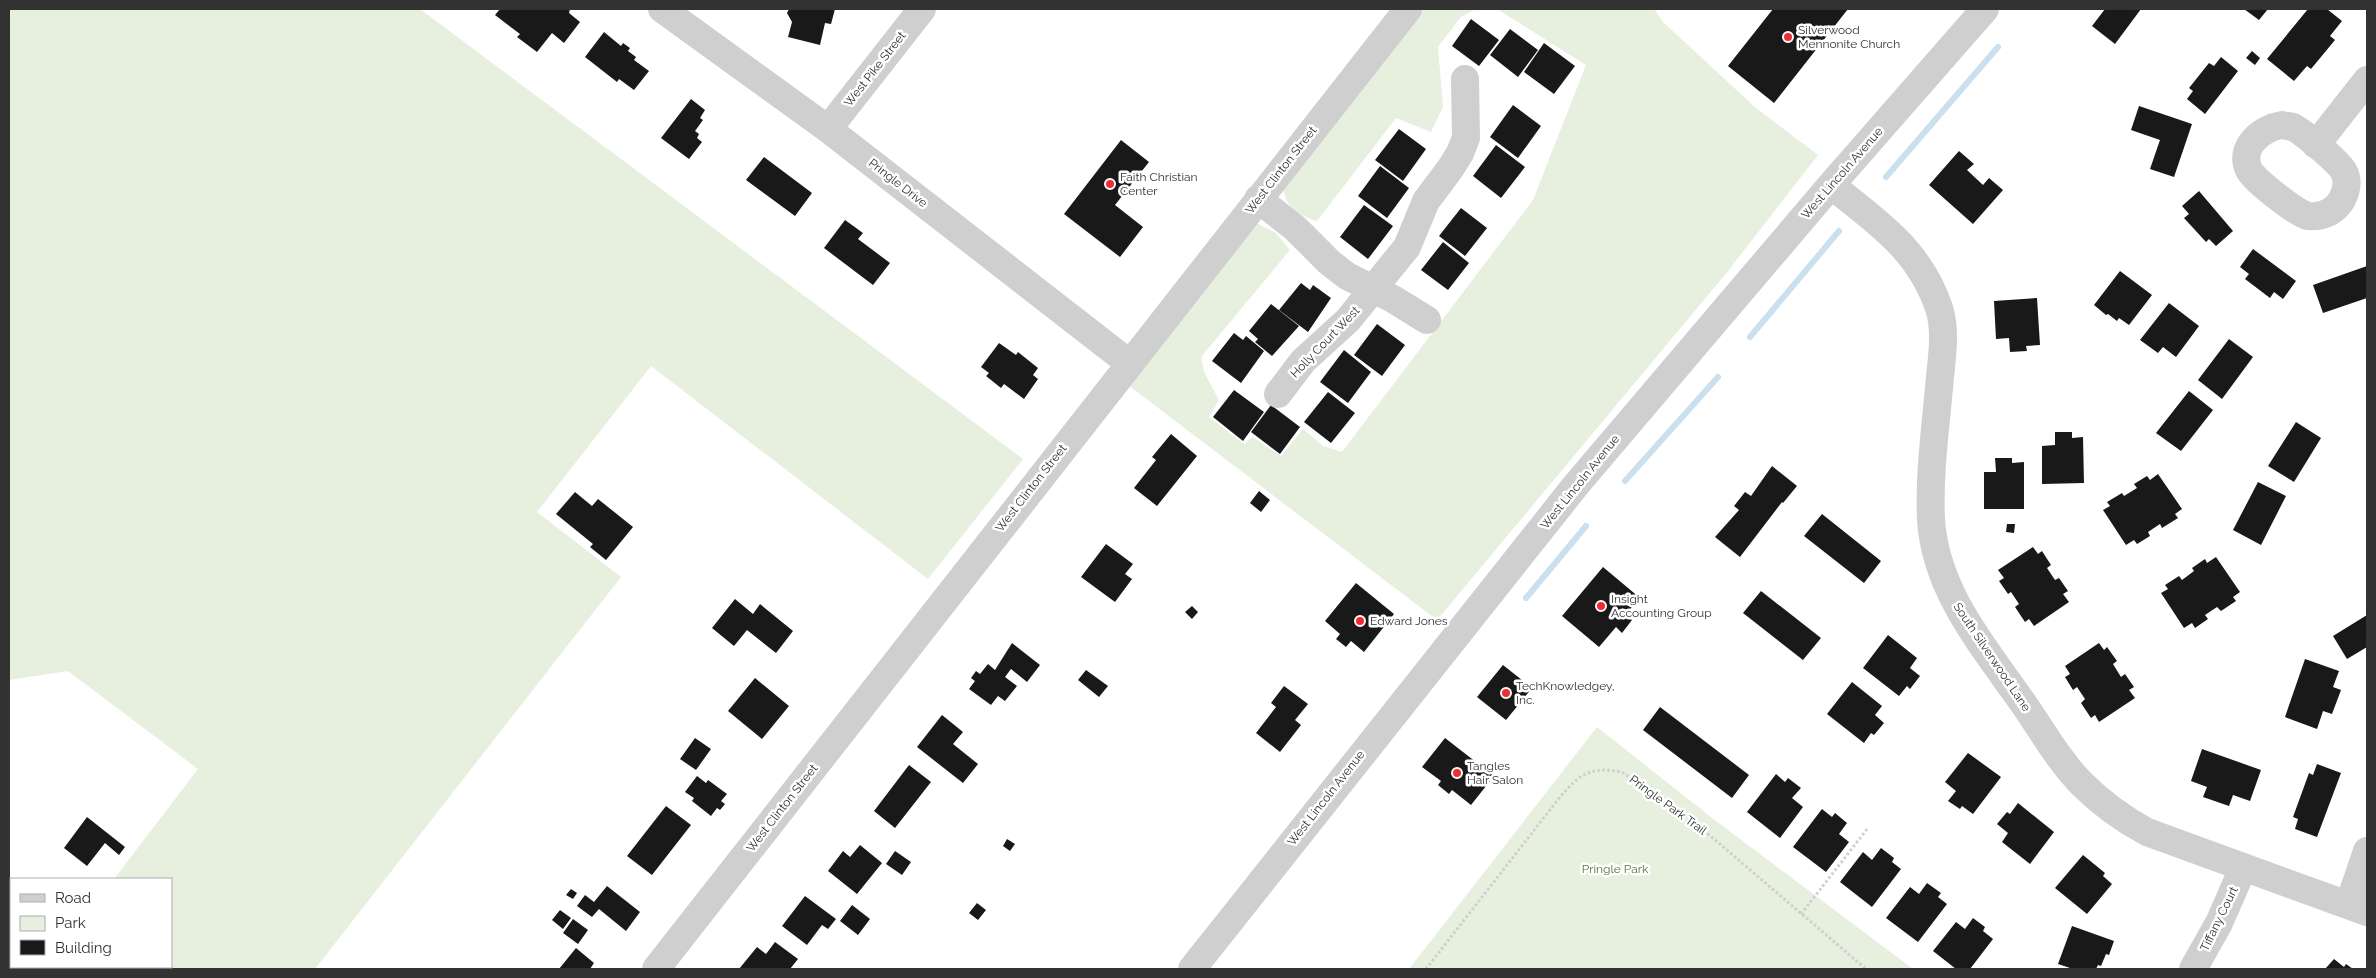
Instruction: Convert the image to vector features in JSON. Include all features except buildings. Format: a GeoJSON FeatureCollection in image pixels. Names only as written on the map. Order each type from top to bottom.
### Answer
{"type":"FeatureCollection","features":[{"type":"Feature","properties":{"kind":"street","name":"Pringle Drive"},"geometry":{"type":"LineString","coordinates":[[662,9],[828,129],[1130,363]]}},
{"type":"Feature","properties":{"kind":"street","name":"West Pike Street"},"geometry":{"type":"LineString","coordinates":[[828,129],[922,9]]}},
{"type":"Feature","properties":{"kind":"street","name":"West Clinton Street"},"geometry":{"type":"LineString","coordinates":[[656,969],[1408,9]]}},
{"type":"Feature","properties":{"kind":"street","name":"West Lincoln Avenue"},"geometry":{"type":"LineString","coordinates":[[1192,969],[1576,485],[1830,185],[1985,9]]}},
{"type":"Feature","properties":{"kind":"street","name":"Holly Court West"},"geometry":{"type":"LineString","coordinates":[[1278,394],[1303,361],[1348,320],[1407,247],[1426,201],[1460,153],[1466,138],[1465,79]]}},
{"type":"Feature","properties":{"kind":"street"},"geometry":{"type":"LineString","coordinates":[[2316,145],[2367,80]]}},
{"type":"Feature","properties":{"kind":"street","name":"South Silverwood Lane"},"geometry":{"type":"LineString","coordinates":[[1830,185],[1887,231],[1907,250],[1924,272],[1940,310],[1943,346],[1932,460],[1931,520],[1942,573],[1959,611],[2062,759],[2081,784],[2125,821],[2147,832],[2358,908]]}},
{"type":"Feature","properties":{"kind":"street"},"geometry":{"type":"LineString","coordinates":[[1258,200],[1295,228],[1329,262],[1347,276],[1393,299],[1427,320]]}},
{"type":"Feature","properties":{"kind":"street"},"geometry":{"type":"LineString","coordinates":[[2358,908],[2367,851]]}},
{"type":"Feature","properties":{"kind":"street","name":"Tiffany Court"},"geometry":{"type":"LineString","coordinates":[[2193,969],[2219,923],[2244,868]]}},
{"type":"Feature","properties":{"kind":"path","name":"Pringle Park Trail"},"geometry":{"type":"LineString","coordinates":[[1426,969],[1574,781],[1591,770],[1607,769],[1622,772],[1630,777],[1700,828],[1866,969]]}},
{"type":"Feature","properties":{"kind":"path"},"geometry":{"type":"LineString","coordinates":[[1801,914],[1868,828]]}},
{"type":"Feature","properties":{"kind":"green space"},"geometry":{"type":"Polygon","coordinates":[[[9,9],[420,9],[1023,459],[928,579],[651,366],[537,512],[621,577],[315,969],[45,969],[172,968],[172,878],[115,878],[198,769],[68,671],[9,680],[9,9]]]}},
{"type":"Feature","properties":{"kind":"green space"},"geometry":{"type":"Polygon","coordinates":[[[1421,9],[1476,9],[1461,17],[1438,47],[1443,107],[1431,132],[1396,118],[1317,221],[1304,216],[1289,203],[1284,191],[1284,184],[1421,9]]]}},
{"type":"Feature","properties":{"kind":"green space"},"geometry":{"type":"Polygon","coordinates":[[[1497,9],[1654,9],[1663,22],[1756,108],[1818,155],[1728,271],[1437,620],[1128,385],[1254,222],[1276,233],[1290,250],[1201,357],[1204,372],[1219,400],[1209,417],[1244,444],[1253,437],[1281,456],[1303,429],[1323,446],[1342,452],[1533,200],[1586,65],[1497,9]]]}},
{"type":"Feature","properties":{"kind":"green space","name":"Pringle Park"},"geometry":{"type":"Polygon","coordinates":[[[1597,727],[1716,821],[1913,969],[1409,969],[1597,727]]]}},
{"type":"Feature","properties":{"kind":"waterway"},"geometry":{"type":"LineString","coordinates":[[1886,177],[1998,47]]}},
{"type":"Feature","properties":{"kind":"waterway"},"geometry":{"type":"LineString","coordinates":[[1750,337],[1839,231]]}},
{"type":"Feature","properties":{"kind":"waterway"},"geometry":{"type":"LineString","coordinates":[[1625,481],[1718,377]]}},
{"type":"Feature","properties":{"kind":"waterway"},"geometry":{"type":"LineString","coordinates":[[1526,598],[1586,526]]}},
{"type":"Feature","properties":{"kind":"place","name":"Silverwood Mennonite Church"},"geometry":{"type":"Point","coordinates":[1788,37]}},
{"type":"Feature","properties":{"kind":"place","name":"Faith Christian Center"},"geometry":{"type":"Point","coordinates":[1110,184]}},
{"type":"Feature","properties":{"kind":"place","name":"Insight Accounting Group"},"geometry":{"type":"Point","coordinates":[1601,606]}},
{"type":"Feature","properties":{"kind":"place","name":"Edward Jones"},"geometry":{"type":"Point","coordinates":[1360,621]}},
{"type":"Feature","properties":{"kind":"place","name":"TechKnowledgey, Inc."},"geometry":{"type":"Point","coordinates":[1506,693]}},
{"type":"Feature","properties":{"kind":"place","name":"Tangles Hair Salon"},"geometry":{"type":"Point","coordinates":[1457,773]}}]}
